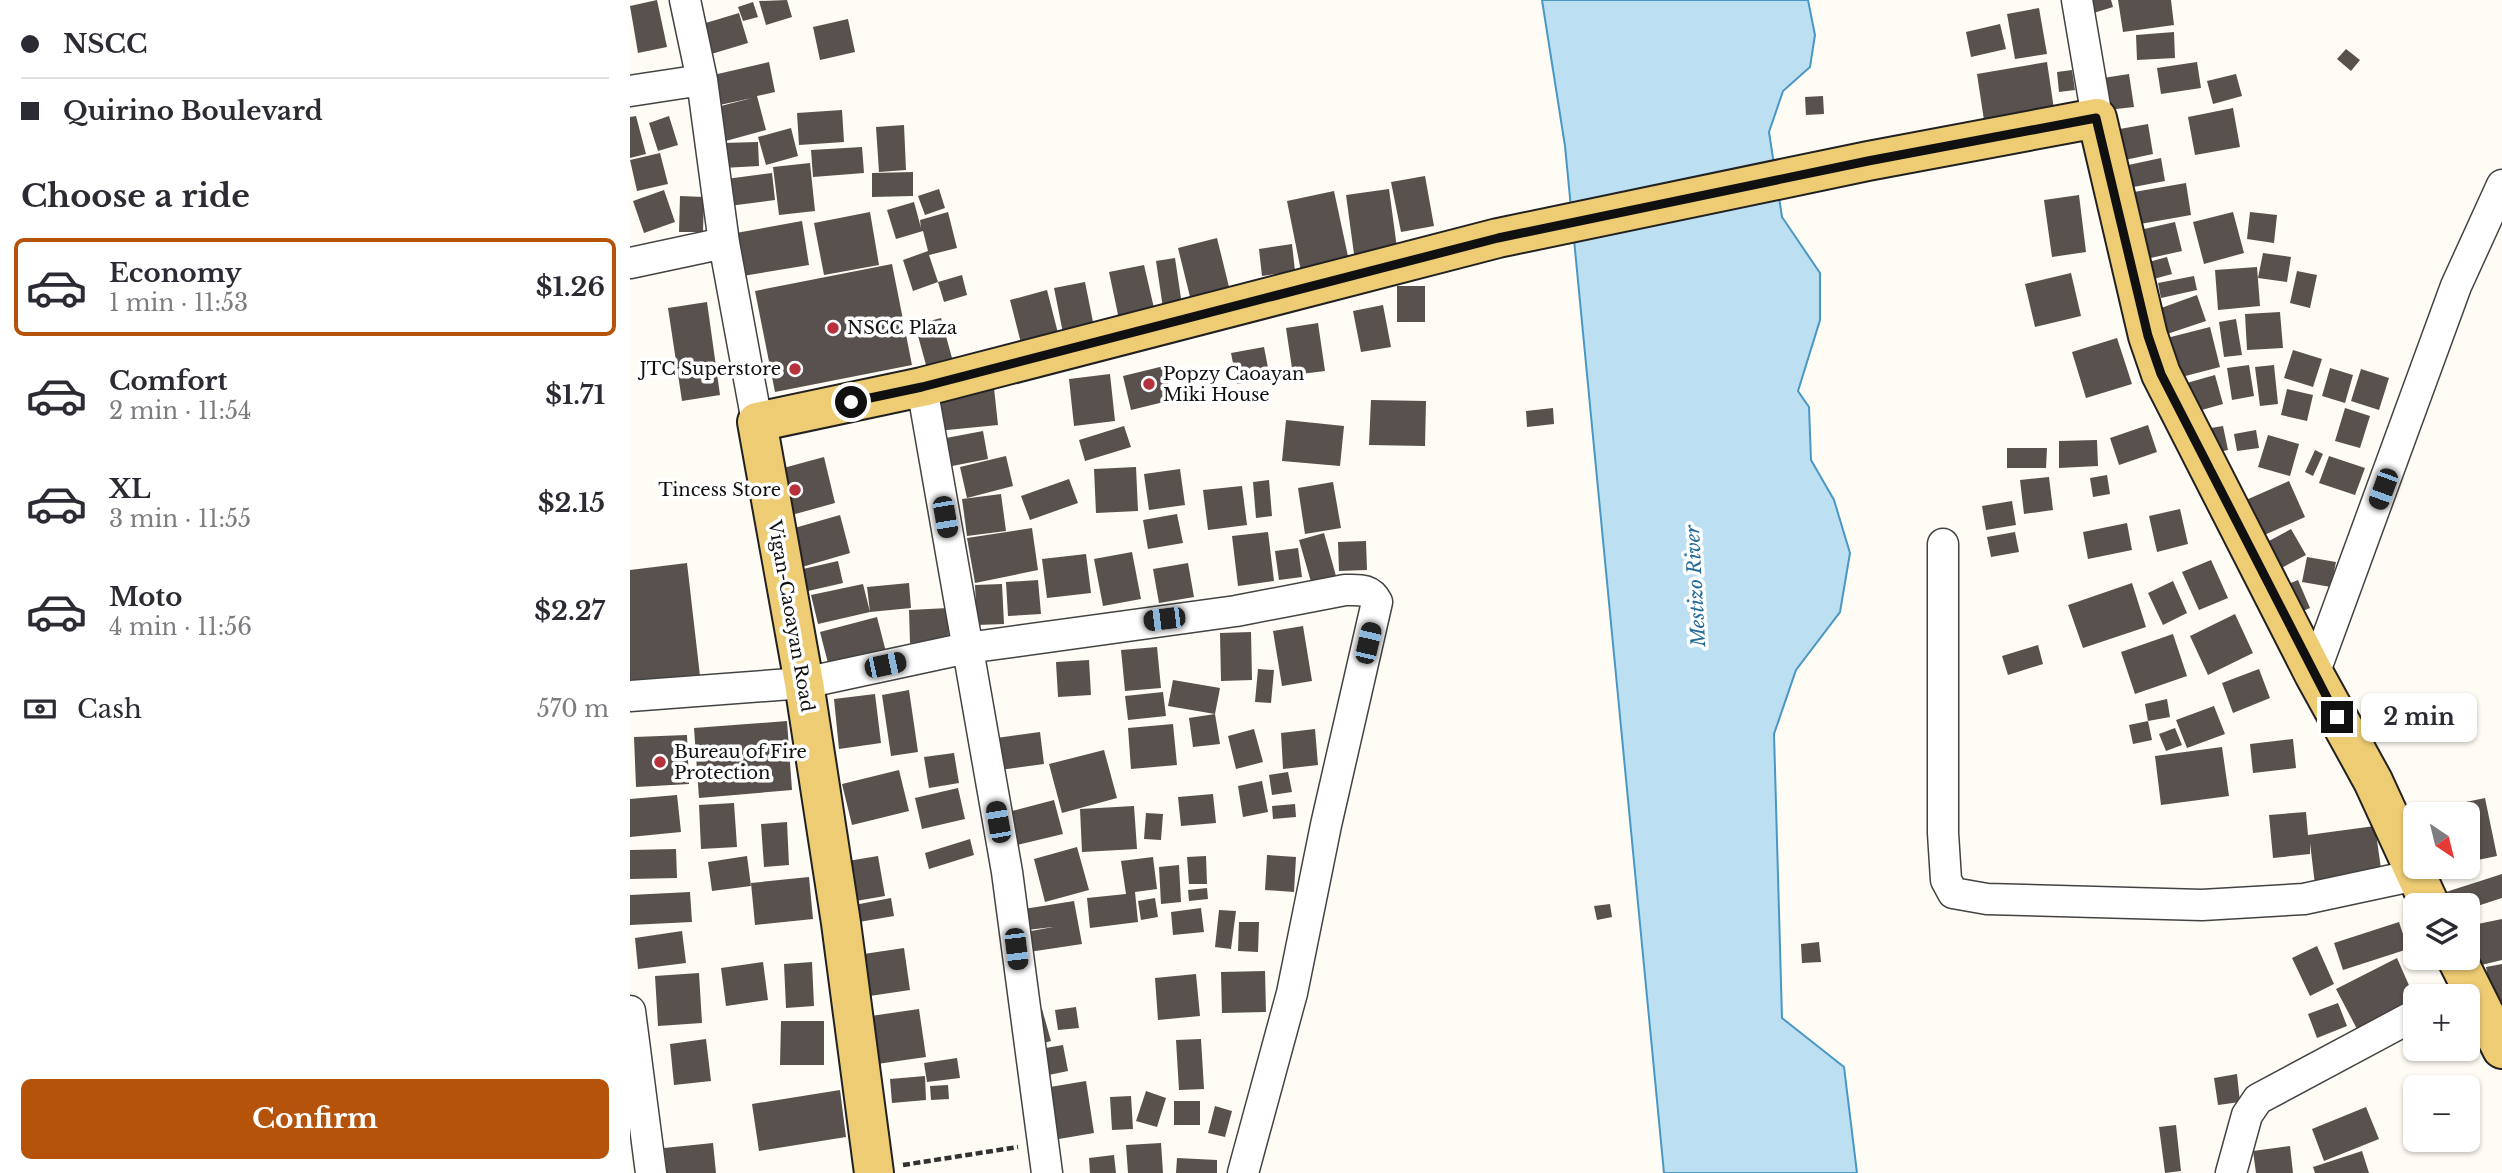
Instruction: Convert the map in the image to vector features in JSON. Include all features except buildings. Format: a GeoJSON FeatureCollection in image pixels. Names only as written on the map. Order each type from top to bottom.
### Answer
{"type":"FeatureCollection","features":[{"type":"Feature","properties":{"kind":"main road"},"geometry":{"type":"LineString","coordinates":[[757,422],[922,387],[1498,238],[1868,161],[2096,118],[2148,336],[2161,374],[2314,674],[2373,781],[2423,890]]}},
{"type":"Feature","properties":{"kind":"main road","name":"Vigan-Caoayan Road"},"geometry":{"type":"LineString","coordinates":[[757,422],[804,683],[874,1172]]}},
{"type":"Feature","properties":{"kind":"main road"},"geometry":{"type":"LineString","coordinates":[[2460,980],[2502,1049]]}},
{"type":"Feature","properties":{"kind":"street"},"geometry":{"type":"LineString","coordinates":[[685,0],[702,80],[724,243],[757,422]]}},
{"type":"Feature","properties":{"kind":"street"},"geometry":{"type":"LineString","coordinates":[[2077,0],[2096,118]]}},
{"type":"Feature","properties":{"kind":"street"},"geometry":{"type":"LineString","coordinates":[[630,91],[702,80]]}},
{"type":"Feature","properties":{"kind":"street"},"geometry":{"type":"LineString","coordinates":[[2314,674],[2456,286],[2501,189]]}},
{"type":"Feature","properties":{"kind":"street"},"geometry":{"type":"LineString","coordinates":[[630,263],[724,243]]}},
{"type":"Feature","properties":{"kind":"street"},"geometry":{"type":"LineString","coordinates":[[922,387],[1007,873],[1047,1173]]}},
{"type":"Feature","properties":{"kind":"street"},"geometry":{"type":"LineString","coordinates":[[1943,544],[1943,833],[1946,880],[1953,893],[1987,899],[2202,905],[2423,890]]}},
{"type":"Feature","properties":{"kind":"street"},"geometry":{"type":"LineString","coordinates":[[630,696],[804,683],[967,648],[1236,611],[1345,590],[1363,590],[1373,594],[1377,602],[1326,825],[1292,993],[1243,1173]]}},
{"type":"Feature","properties":{"kind":"street"},"geometry":{"type":"LineString","coordinates":[[630,1011],[651,1173]]}},
{"type":"Feature","properties":{"kind":"street"},"geometry":{"type":"LineString","coordinates":[[2231,1173],[2247,1115],[2258,1099],[2403,1021]]}},
{"type":"Feature","properties":{"kind":"path"},"geometry":{"type":"LineString","coordinates":[[874,1172],[1043,1143]]}},
{"type":"Feature","properties":{"kind":"water","name":"Mestizo River"},"geometry":{"type":"Polygon","coordinates":[[[1542,0],[1808,0],[1815,35],[1810,67],[1783,91],[1769,132],[1782,217],[1820,273],[1820,320],[1798,391],[1809,407],[1811,460],[1834,500],[1850,553],[1840,612],[1796,670],[1774,734],[1782,1018],[1844,1067],[1857,1173],[1664,1173],[1565,146],[1542,0]]]}},
{"type":"Feature","properties":{"kind":"place","name":"NSCC Plaza"},"geometry":{"type":"Point","coordinates":[833,328]}},
{"type":"Feature","properties":{"kind":"place","name":"JTC Superstore"},"geometry":{"type":"Point","coordinates":[795,369]}},
{"type":"Feature","properties":{"kind":"place","name":"Popzy Caoayan Miki House"},"geometry":{"type":"Point","coordinates":[1149,384]}},
{"type":"Feature","properties":{"kind":"place","name":"Tincess Store"},"geometry":{"type":"Point","coordinates":[795,490]}},
{"type":"Feature","properties":{"kind":"place","name":"Bureau of Fire Protection"},"geometry":{"type":"Point","coordinates":[660,762]}},
{"type":"Feature","properties":{"kind":"route"},"geometry":{"type":"LineString","coordinates":[[851,402],[922,387],[1498,238],[1868,161],[2096,118],[2148,336],[2161,374],[2337,717]]}}]}
